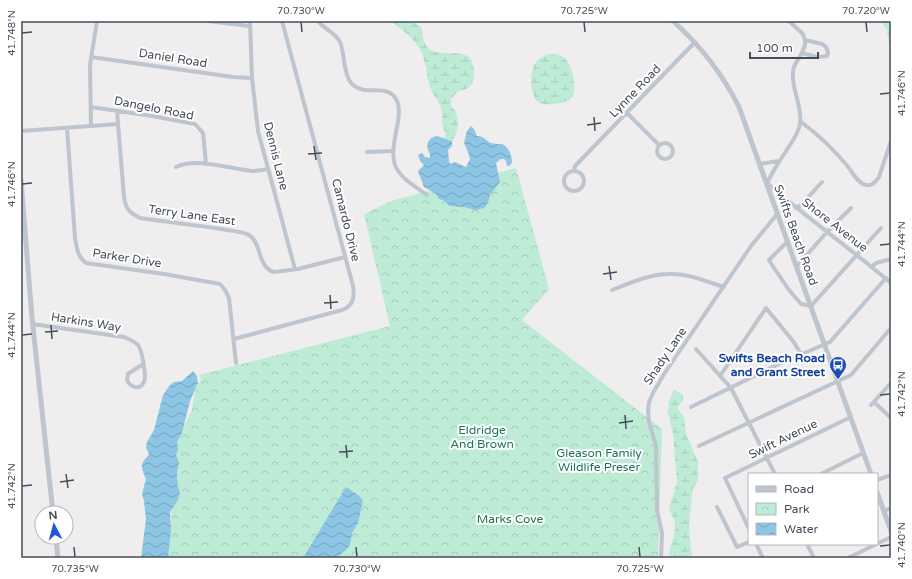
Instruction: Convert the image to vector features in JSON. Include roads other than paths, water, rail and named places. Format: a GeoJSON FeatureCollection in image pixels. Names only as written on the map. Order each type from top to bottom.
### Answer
{"type":"FeatureCollection","features":[{"type":"Feature","properties":{"kind":"street"},"geometry":{"type":"LineString","coordinates":[[92,126],[90,65],[97,21]]}},
{"type":"Feature","properties":{"kind":"street"},"geometry":{"type":"LineString","coordinates":[[208,21],[249,26]]}},
{"type":"Feature","properties":{"kind":"street","name":"Dennis Lane"},"geometry":{"type":"LineString","coordinates":[[250,21],[252,78],[258,131],[295,270]]}},
{"type":"Feature","properties":{"kind":"street","name":"Camardo Drive"},"geometry":{"type":"LineString","coordinates":[[234,338],[347,308],[352,303],[354,295],[353,286],[282,21]]}},
{"type":"Feature","properties":{"kind":"street"},"geometry":{"type":"LineString","coordinates":[[318,21],[336,36],[340,42],[348,77],[353,85],[363,90],[382,90],[388,92],[392,94],[397,101],[398,118],[392,151],[395,165],[399,173],[407,181],[427,195]]}},
{"type":"Feature","properties":{"kind":"street","name":"Swifts Beach Road"},"geometry":{"type":"LineString","coordinates":[[673,21],[695,42],[720,73],[739,107],[871,473]]}},
{"type":"Feature","properties":{"kind":"street"},"geometry":{"type":"LineString","coordinates":[[767,184],[779,161],[790,146],[800,125],[793,72],[805,46],[805,40],[803,34],[789,21]]}},
{"type":"Feature","properties":{"kind":"street"},"geometry":{"type":"LineString","coordinates":[[802,53],[817,57],[827,56],[828,53],[826,47],[822,44],[805,40]]}},
{"type":"Feature","properties":{"kind":"street","name":"Lynne Road"},"geometry":{"type":"LineString","coordinates":[[574,171],[575,166],[695,42]]}},
{"type":"Feature","properties":{"kind":"street","name":"Daniel Road"},"geometry":{"type":"LineString","coordinates":[[91,57],[233,78],[252,78]]}},
{"type":"Feature","properties":{"kind":"street","name":"Dangelo Road"},"geometry":{"type":"LineString","coordinates":[[91,106],[195,124],[203,134],[206,164]]}},
{"type":"Feature","properties":{"kind":"street"},"geometry":{"type":"LineString","coordinates":[[21,131],[118,124],[117,111]]}},
{"type":"Feature","properties":{"kind":"street"},"geometry":{"type":"LineString","coordinates":[[627,113],[659,145]]}},
{"type":"Feature","properties":{"kind":"street"},"geometry":{"type":"LineString","coordinates":[[800,121],[823,138],[860,182],[866,185],[876,182],[891,141]]}},
{"type":"Feature","properties":{"kind":"street","name":"Terry Lane East"},"geometry":{"type":"LineString","coordinates":[[118,124],[124,197],[125,204],[130,213],[140,218],[248,234],[254,241],[264,264],[271,271],[278,272],[295,270],[345,257]]}},
{"type":"Feature","properties":{"kind":"street","name":"Parker Drive"},"geometry":{"type":"LineString","coordinates":[[67,128],[75,238],[77,252],[81,260],[86,263],[164,274],[220,284],[229,298],[236,363]]}},
{"type":"Feature","properties":{"kind":"street"},"geometry":{"type":"LineString","coordinates":[[664,143],[670,145],[673,150],[671,156],[666,160],[659,158],[656,152],[659,145],[664,143]]}},
{"type":"Feature","properties":{"kind":"street"},"geometry":{"type":"LineString","coordinates":[[367,152],[392,151]]}},
{"type":"Feature","properties":{"kind":"street"},"geometry":{"type":"LineString","coordinates":[[759,164],[779,161]]}},
{"type":"Feature","properties":{"kind":"street"},"geometry":{"type":"LineString","coordinates":[[176,167],[187,163],[206,164],[254,171],[268,169]]}},
{"type":"Feature","properties":{"kind":"street","name":"Lynne Road"},"geometry":{"type":"LineString","coordinates":[[574,171],[581,174],[584,181],[581,188],[574,191],[567,188],[564,181],[567,174],[574,171]]}},
{"type":"Feature","properties":{"kind":"street"},"geometry":{"type":"LineString","coordinates":[[21,180],[32,324],[52,505]]}},
{"type":"Feature","properties":{"kind":"street"},"geometry":{"type":"LineString","coordinates":[[796,208],[801,205],[822,182]]}},
{"type":"Feature","properties":{"kind":"street","name":"Shore Avenue"},"geometry":{"type":"LineString","coordinates":[[767,184],[891,283]]}},
{"type":"Feature","properties":{"kind":"street"},"geometry":{"type":"LineString","coordinates":[[797,266],[827,232],[851,208]]}},
{"type":"Feature","properties":{"kind":"street","name":"Shady Lane"},"geometry":{"type":"LineString","coordinates":[[661,558],[662,534],[657,510],[656,446],[649,422],[649,402],[664,374],[751,246],[778,213]]}},
{"type":"Feature","properties":{"kind":"street"},"geometry":{"type":"LineString","coordinates":[[788,241],[769,260],[789,290],[801,304],[811,306],[881,228]]}},
{"type":"Feature","properties":{"kind":"street"},"geometry":{"type":"LineString","coordinates":[[871,266],[891,259]]}},
{"type":"Feature","properties":{"kind":"street"},"geometry":{"type":"LineString","coordinates":[[612,290],[645,278],[670,274],[685,276],[724,287]]}},
{"type":"Feature","properties":{"kind":"street"},"geometry":{"type":"LineString","coordinates":[[691,407],[801,354],[830,342],[886,278]]}},
{"type":"Feature","properties":{"kind":"street"},"geometry":{"type":"LineString","coordinates":[[720,376],[766,308],[793,341],[801,354]]}},
{"type":"Feature","properties":{"kind":"street","name":"Harkins Way"},"geometry":{"type":"LineString","coordinates":[[32,324],[130,339],[140,349],[143,364],[145,377],[142,385],[136,387],[130,385],[127,380],[128,374],[143,364]]}},
{"type":"Feature","properties":{"kind":"street"},"geometry":{"type":"LineString","coordinates":[[699,446],[851,375],[891,328]]}},
{"type":"Feature","properties":{"kind":"street"},"geometry":{"type":"LineString","coordinates":[[696,349],[731,388],[774,473]]}},
{"type":"Feature","properties":{"kind":"street"},"geometry":{"type":"LineString","coordinates":[[891,383],[873,404],[891,418]]}},
{"type":"Feature","properties":{"kind":"street","name":"Swift Avenue"},"geometry":{"type":"LineString","coordinates":[[748,527],[724,478],[851,418]]}},
{"type":"Feature","properties":{"kind":"street"},"geometry":{"type":"LineString","coordinates":[[823,473],[863,453]]}},
{"type":"Feature","properties":{"kind":"street"},"geometry":{"type":"LineString","coordinates":[[878,480],[891,475]]}},
{"type":"Feature","properties":{"kind":"street"},"geometry":{"type":"LineString","coordinates":[[878,495],[891,531]]}},
{"type":"Feature","properties":{"kind":"street"},"geometry":{"type":"LineString","coordinates":[[718,507],[736,547],[748,542]]}},
{"type":"Feature","properties":{"kind":"street"},"geometry":{"type":"LineString","coordinates":[[884,511],[891,508]]}},
{"type":"Feature","properties":{"kind":"street"},"geometry":{"type":"LineString","coordinates":[[878,543],[891,537]]}},
{"type":"Feature","properties":{"kind":"street"},"geometry":{"type":"LineString","coordinates":[[57,545],[58,558]]}},
{"type":"Feature","properties":{"kind":"street"},"geometry":{"type":"LineString","coordinates":[[756,545],[763,558]]}},
{"type":"Feature","properties":{"kind":"street"},"geometry":{"type":"LineString","coordinates":[[808,545],[814,558]]}},
{"type":"Feature","properties":{"kind":"street"},"geometry":{"type":"LineString","coordinates":[[848,558],[875,545]]}},
{"type":"Feature","properties":{"kind":"water"},"geometry":{"type":"Polygon","coordinates":[[[471,126],[477,136],[491,143],[504,145],[510,152],[512,160],[512,163],[509,166],[507,166],[504,159],[501,159],[496,163],[500,182],[490,195],[488,203],[484,208],[476,210],[450,206],[443,200],[439,199],[436,194],[424,187],[418,171],[424,165],[420,161],[418,155],[422,153],[425,157],[430,158],[427,145],[429,140],[437,136],[452,141],[452,146],[448,150],[449,162],[451,164],[455,162],[466,167],[470,159],[464,143],[467,131],[471,126]]]}},
{"type":"Feature","properties":{"kind":"water"},"geometry":{"type":"Polygon","coordinates":[[[193,371],[197,376],[198,383],[190,401],[182,433],[177,442],[178,449],[176,455],[179,463],[177,483],[180,493],[170,512],[171,530],[168,558],[141,558],[146,519],[142,494],[146,479],[142,464],[149,454],[146,448],[147,442],[154,430],[163,395],[170,385],[174,382],[182,381],[193,371]]]}},
{"type":"Feature","properties":{"kind":"water"},"geometry":{"type":"Polygon","coordinates":[[[346,487],[363,500],[358,523],[352,533],[350,545],[336,558],[303,558],[346,487]]]}},
{"type":"Feature","properties":{"kind":"place","name":"Swifts Beach Road and Grant Street"},"geometry":{"type":"Point","coordinates":[838,380]}},
{"type":"Feature","properties":{"kind":"park label","name":"Eldridge And Brown"},"geometry":{"type":"Point","coordinates":[482,437]}},
{"type":"Feature","properties":{"kind":"park label","name":"Gleason Family Wildlife Preser"},"geometry":{"type":"Point","coordinates":[599,460]}},
{"type":"Feature","properties":{"kind":"park label","name":"Marks Cove"},"geometry":{"type":"Point","coordinates":[510,519]}}]}
